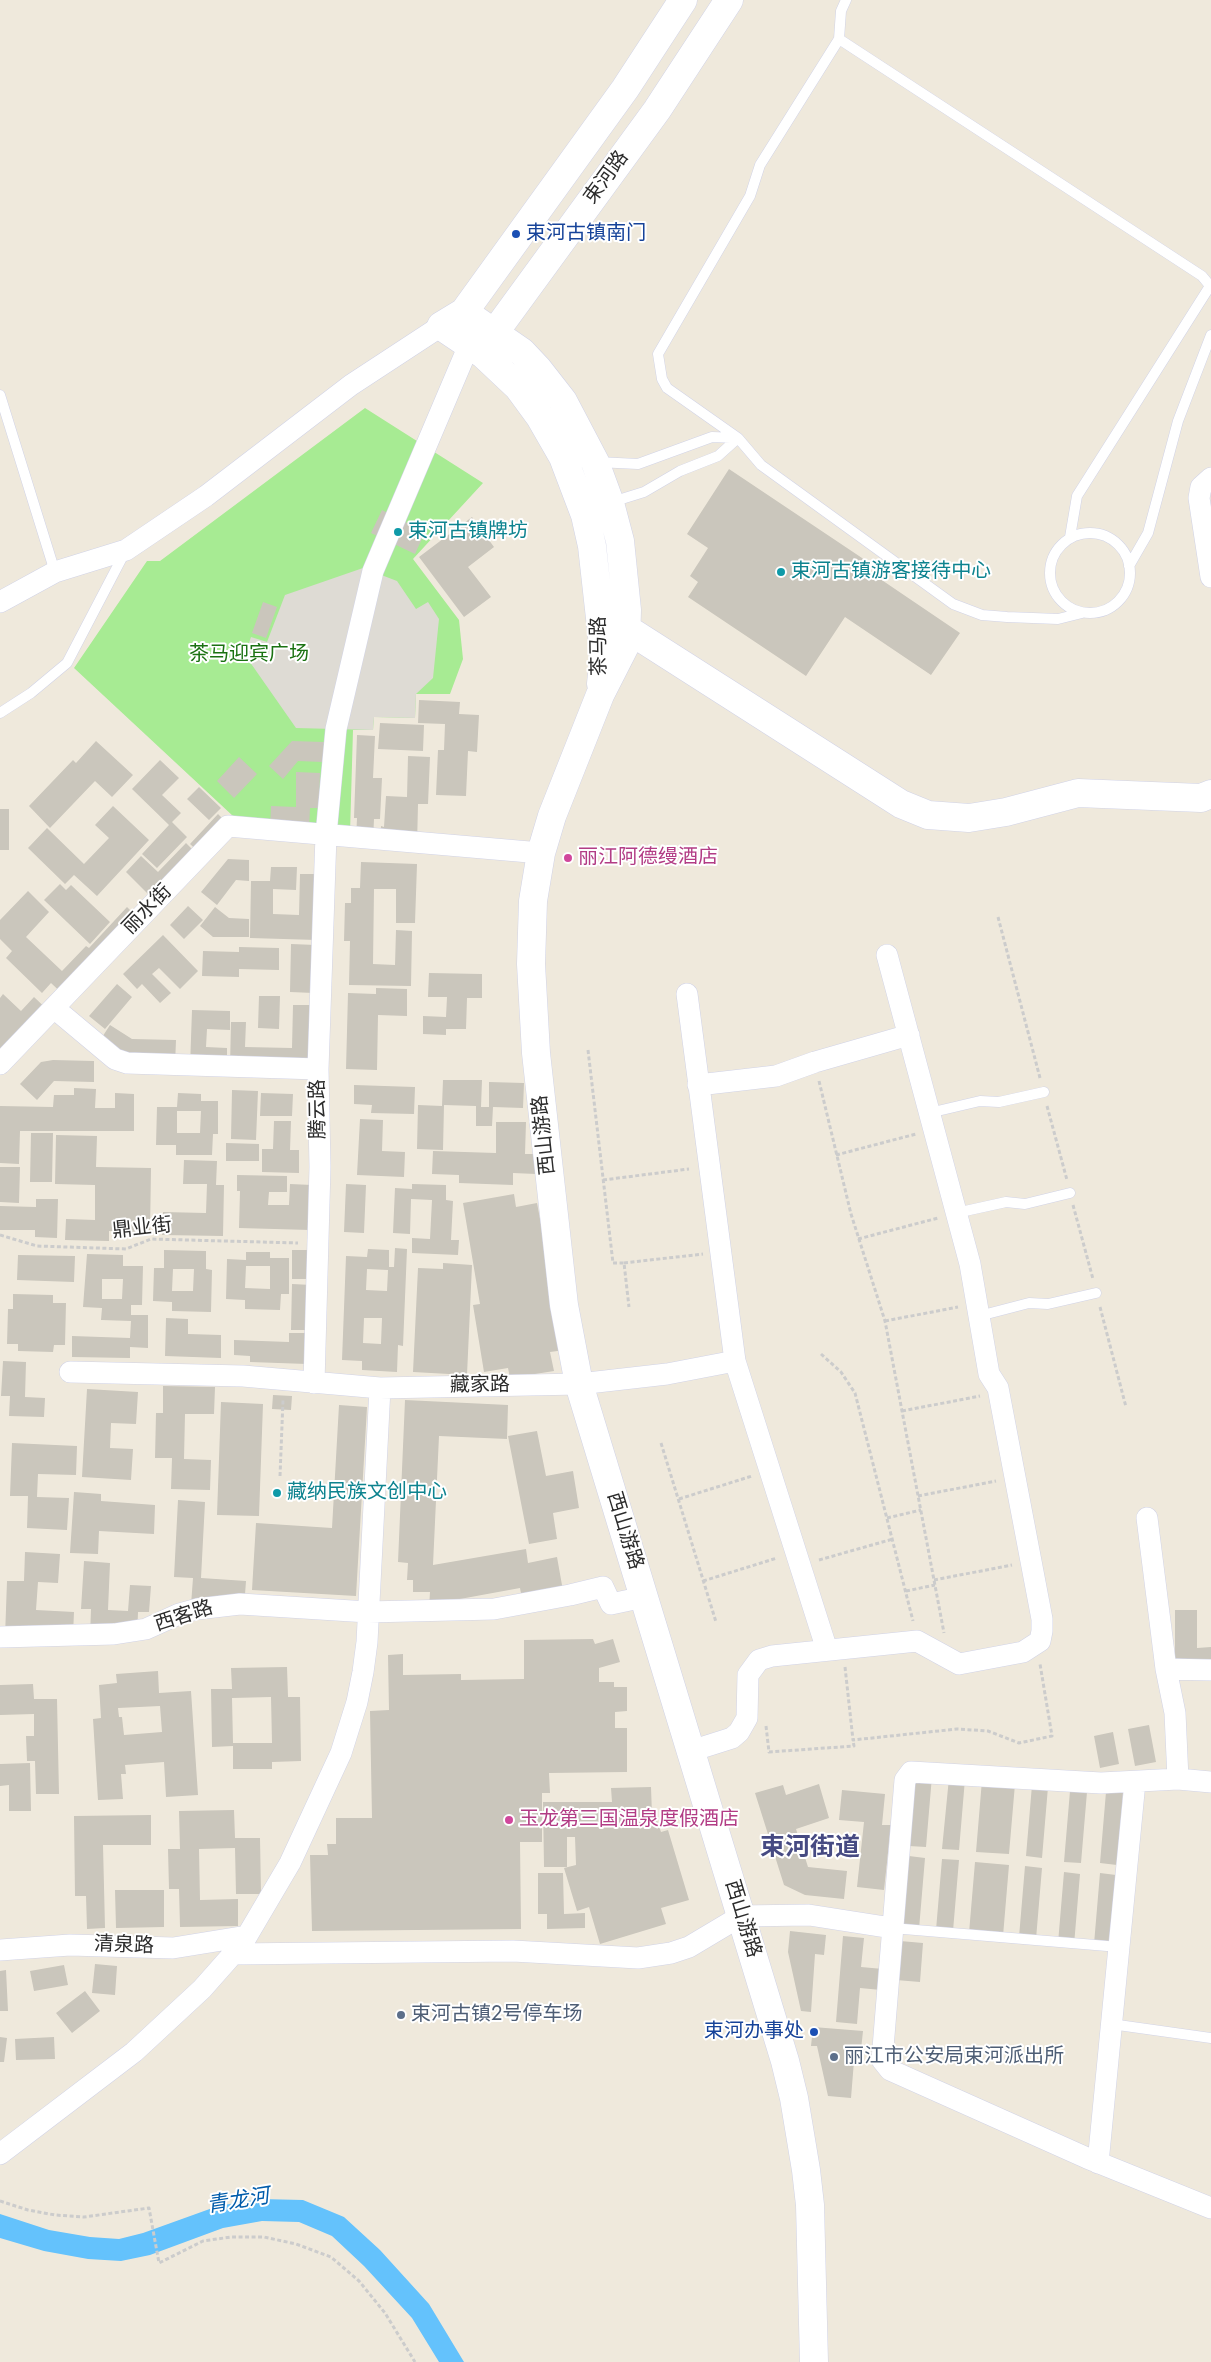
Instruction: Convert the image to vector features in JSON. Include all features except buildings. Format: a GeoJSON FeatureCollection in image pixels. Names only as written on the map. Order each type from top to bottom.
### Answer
{"type":"FeatureCollection","features":[{"type":"Feature","properties":{"kind":"street","name":"束河路"},"geometry":{"type":"LineString","coordinates":[[441,326],[464,312],[625,89],[684,0]]}},
{"type":"Feature","properties":{"kind":"street","name":"束河路"},"geometry":{"type":"LineString","coordinates":[[482,344],[657,110],[729,0]]}},
{"type":"Feature","properties":{"kind":"street","name":"茶马路"},"geometry":{"type":"LineString","coordinates":[[464,312],[482,344],[540,417],[563,457],[577,493],[592,546],[597,578],[604,654],[600,695]]}},
{"type":"Feature","properties":{"kind":"street","name":"茶马路"},"geometry":{"type":"LineString","coordinates":[[441,326],[482,344],[522,352],[538,369],[563,402],[595,462],[610,503],[620,541],[625,575],[628,629],[626,644],[600,695]]}},
{"type":"Feature","properties":{"kind":"street"},"geometry":{"type":"LineString","coordinates":[[0,602],[55,572],[126,550],[206,496],[351,385],[441,326]]}},
{"type":"Feature","properties":{"kind":"street","name":"腾云路"},"geometry":{"type":"LineString","coordinates":[[314,1383],[320,1167],[318,1069],[326,835],[336,729],[373,571],[482,344]]}},
{"type":"Feature","properties":{"kind":"street"},"geometry":{"type":"LineString","coordinates":[[1211,478],[1201,486],[1199,498],[1211,577]]}},
{"type":"Feature","properties":{"kind":"street"},"geometry":{"type":"LineString","coordinates":[[628,629],[902,804],[928,815],[970,818],[1006,812],[1078,793],[1201,798],[1211,794]]}},
{"type":"Feature","properties":{"kind":"street","name":"西山游路"},"geometry":{"type":"LineString","coordinates":[[600,695],[552,816],[542,853],[533,901],[531,933],[536,1053],[564,1305],[579,1384],[785,2061],[802,2136],[810,2205],[814,2362]]}},
{"type":"Feature","properties":{"kind":"street","name":"丽水街"},"geometry":{"type":"LineString","coordinates":[[0,1064],[228,826],[326,835]]}},
{"type":"Feature","properties":{"kind":"street"},"geometry":{"type":"LineString","coordinates":[[326,835],[542,853]]}},
{"type":"Feature","properties":{"kind":"street"},"geometry":{"type":"LineString","coordinates":[[691,1752],[732,1738],[740,1732],[747,1718],[748,1675],[759,1660],[772,1656],[917,1641],[959,1664],[1023,1652],[1036,1644],[1042,1631],[1042,1619],[1015,1477],[998,1392],[989,1374],[970,1264],[887,954]]}},
{"type":"Feature","properties":{"kind":"street"},"geometry":{"type":"LineString","coordinates":[[687,994],[735,1361],[797,1559],[835,1650]]}},
{"type":"Feature","properties":{"kind":"street"},"geometry":{"type":"LineString","coordinates":[[54,1008],[115,1059],[127,1063],[318,1069]]}},
{"type":"Feature","properties":{"kind":"street"},"geometry":{"type":"LineString","coordinates":[[698,1086],[776,1076],[815,1062],[908,1035]]}},
{"type":"Feature","properties":{"kind":"street","name":"藏家路"},"geometry":{"type":"LineString","coordinates":[[70,1372],[243,1376],[380,1388],[579,1384],[667,1374],[735,1361]]}},
{"type":"Feature","properties":{"kind":"street"},"geometry":{"type":"LineString","coordinates":[[0,2154],[134,2052],[182,2009],[233,1954],[290,1863],[341,1753],[357,1702],[363,1672],[380,1388]]}},
{"type":"Feature","properties":{"kind":"street"},"geometry":{"type":"LineString","coordinates":[[1147,1518],[1166,1669],[1175,1713],[1178,1779]]}},
{"type":"Feature","properties":{"kind":"street","name":"西客路"},"geometry":{"type":"LineString","coordinates":[[0,1637],[114,1634],[146,1629],[179,1614],[218,1605],[240,1604],[368,1612],[494,1609],[603,1587],[611,1604],[644,1597]]}},
{"type":"Feature","properties":{"kind":"street"},"geometry":{"type":"LineString","coordinates":[[1166,1669],[1211,1670]]}},
{"type":"Feature","properties":{"kind":"street"},"geometry":{"type":"LineString","coordinates":[[1211,1782],[1178,1779],[1101,1783],[911,1772],[905,1780],[882,2060],[890,2070],[1098,2163],[1211,2208]]}},
{"type":"Feature","properties":{"kind":"street"},"geometry":{"type":"LineString","coordinates":[[1098,2163],[1135,1782]]}},
{"type":"Feature","properties":{"kind":"street"},"geometry":{"type":"LineString","coordinates":[[233,1954],[513,1951],[638,1958],[671,1953],[688,1947],[741,1916],[810,1915],[892,1928]]}},
{"type":"Feature","properties":{"kind":"street","name":"清泉路"},"geometry":{"type":"LineString","coordinates":[[0,1950],[70,1945],[173,1948],[246,1936]]}},
{"type":"Feature","properties":{"kind":"lane"},"geometry":{"type":"LineString","coordinates":[[846,0],[841,11],[839,39],[760,165],[750,196],[658,354],[659,370],[667,388],[738,438],[761,465],[953,604],[982,615],[1058,619],[1082,613],[1103,611],[1121,598],[1130,578],[1129,566],[1120,546],[1111,539],[1090,532],[1070,537],[1055,551],[1051,561],[1050,580],[1058,598],[1064,605],[1082,613]]}},
{"type":"Feature","properties":{"kind":"lane"},"geometry":{"type":"LineString","coordinates":[[839,39],[1202,276],[1211,287],[1077,496],[1070,537]]}},
{"type":"Feature","properties":{"kind":"lane"},"geometry":{"type":"LineString","coordinates":[[1129,566],[1148,533],[1178,422],[1211,335]]}},
{"type":"Feature","properties":{"kind":"lane"},"geometry":{"type":"LineString","coordinates":[[0,395],[55,572]]}},
{"type":"Feature","properties":{"kind":"lane"},"geometry":{"type":"LineString","coordinates":[[595,462],[638,464],[712,437],[738,438]]}},
{"type":"Feature","properties":{"kind":"lane"},"geometry":{"type":"LineString","coordinates":[[610,503],[644,492],[680,471],[718,456],[738,438]]}},
{"type":"Feature","properties":{"kind":"lane"},"geometry":{"type":"LineString","coordinates":[[0,713],[31,693],[67,663],[126,550]]}},
{"type":"Feature","properties":{"kind":"lane"},"geometry":{"type":"LineString","coordinates":[[931,1121],[980,1100],[999,1102],[1044,1092]]}},
{"type":"Feature","properties":{"kind":"lane"},"geometry":{"type":"LineString","coordinates":[[956,1213],[1006,1202],[1025,1204],[1070,1194]]}},
{"type":"Feature","properties":{"kind":"lane"},"geometry":{"type":"LineString","coordinates":[[978,1310],[1029,1303],[1048,1304],[1096,1293]]}},
{"type":"Feature","properties":{"kind":"lane"},"geometry":{"type":"LineString","coordinates":[[892,1928],[1119,1947]]}},
{"type":"Feature","properties":{"kind":"lane"},"geometry":{"type":"LineString","coordinates":[[1112,2024],[1211,2038]]}},
{"type":"Feature","properties":{"kind":"path"},"geometry":{"type":"LineString","coordinates":[[998,917],[1126,1407]]}},
{"type":"Feature","properties":{"kind":"path"},"geometry":{"type":"LineString","coordinates":[[588,1050],[614,1263],[720,1252]]}},
{"type":"Feature","properties":{"kind":"path"},"geometry":{"type":"LineString","coordinates":[[815,1062],[836,1155],[858,1238],[885,1321],[948,1658]]}},
{"type":"Feature","properties":{"kind":"path"},"geometry":{"type":"LineString","coordinates":[[836,1155],[931,1121]]}},
{"type":"Feature","properties":{"kind":"path"},"geometry":{"type":"LineString","coordinates":[[603,1180],[709,1166]]}},
{"type":"Feature","properties":{"kind":"path"},"geometry":{"type":"LineString","coordinates":[[858,1238],[956,1213]]}},
{"type":"Feature","properties":{"kind":"path","name":"鼎业街"},"geometry":{"type":"LineString","coordinates":[[0,1235],[37,1246],[126,1249],[151,1239],[318,1244]]}},
{"type":"Feature","properties":{"kind":"path"},"geometry":{"type":"LineString","coordinates":[[624,1263],[629,1307]]}},
{"type":"Feature","properties":{"kind":"path"},"geometry":{"type":"LineString","coordinates":[[885,1321],[978,1310]]}},
{"type":"Feature","properties":{"kind":"path"},"geometry":{"type":"LineString","coordinates":[[821,1354],[841,1372],[855,1392],[917,1641]]}},
{"type":"Feature","properties":{"kind":"path"},"geometry":{"type":"LineString","coordinates":[[280,1476],[284,1380]]}},
{"type":"Feature","properties":{"kind":"path"},"geometry":{"type":"LineString","coordinates":[[902,1411],[998,1392]]}},
{"type":"Feature","properties":{"kind":"path"},"geometry":{"type":"LineString","coordinates":[[662,1443],[716,1622]]}},
{"type":"Feature","properties":{"kind":"path"},"geometry":{"type":"LineString","coordinates":[[679,1499],[769,1470]]}},
{"type":"Feature","properties":{"kind":"path"},"geometry":{"type":"LineString","coordinates":[[918,1496],[1015,1477]]}},
{"type":"Feature","properties":{"kind":"path"},"geometry":{"type":"LineString","coordinates":[[887,1518],[921,1510]]}},
{"type":"Feature","properties":{"kind":"path"},"geometry":{"type":"LineString","coordinates":[[704,1581],[893,1539]]}},
{"type":"Feature","properties":{"kind":"path"},"geometry":{"type":"LineString","coordinates":[[934,1580],[1031,1561]]}},
{"type":"Feature","properties":{"kind":"path"},"geometry":{"type":"LineString","coordinates":[[906,1591],[935,1586]]}},
{"type":"Feature","properties":{"kind":"path"},"geometry":{"type":"LineString","coordinates":[[853,1740],[957,1729],[988,1731],[1019,1743],[1052,1736],[1036,1644]]}},
{"type":"Feature","properties":{"kind":"path"},"geometry":{"type":"LineString","coordinates":[[766,1724],[769,1752],[854,1746],[835,1650]]}},
{"type":"Feature","properties":{"kind":"path"},"geometry":{"type":"LineString","coordinates":[[0,2200],[46,2213],[84,2217],[149,2208],[159,2262],[203,2241],[232,2237],[264,2237],[296,2244],[331,2257],[359,2281],[380,2306],[415,2362]]}},
{"type":"Feature","properties":{"kind":"green space","name":"茶马迎宾广场"},"geometry":{"type":"Polygon","coordinates":[[[365,408],[483,483],[413,559],[459,620],[463,659],[450,694],[416,694],[415,718],[374,717],[373,730],[353,730],[350,833],[248,830],[74,668],[147,561],[160,561],[365,408]]]}},
{"type":"Feature","properties":{"kind":"shaded area"},"geometry":{"type":"Polygon","coordinates":[[[363,568],[397,581],[416,609],[428,602],[439,619],[433,678],[416,694],[415,718],[374,717],[373,730],[296,728],[245,655],[251,637],[267,642],[285,595],[363,568]]]}},
{"type":"Feature","properties":{"kind":"water"},"geometry":{"type":"Polygon","coordinates":[[[260,2199],[303,2200],[344,2217],[380,2250],[429,2304],[464,2362],[439,2362],[412,2318],[364,2266],[332,2236],[299,2222],[262,2221],[223,2228],[150,2255],[121,2261],[88,2259],[44,2251],[0,2238],[0,2214],[49,2230],[90,2237],[119,2239],[143,2233],[218,2206],[260,2199]]]}},
{"type":"Feature","properties":{"kind":"place","name":"束河古镇南门"},"geometry":{"type":"Point","coordinates":[516,234]}},
{"type":"Feature","properties":{"kind":"place","name":"束河古镇牌坊"},"geometry":{"type":"Point","coordinates":[398,532]}},
{"type":"Feature","properties":{"kind":"place","name":"束河古镇游客接待中心"},"geometry":{"type":"Point","coordinates":[781,572]}},
{"type":"Feature","properties":{"kind":"place","name":"丽江阿德缦酒店"},"geometry":{"type":"Point","coordinates":[568,858]}},
{"type":"Feature","properties":{"kind":"place","name":"藏纳民族文创中心"},"geometry":{"type":"Point","coordinates":[277,1493]}},
{"type":"Feature","properties":{"kind":"place","name":"玉龙第三国温泉度假酒店"},"geometry":{"type":"Point","coordinates":[509,1820]}},
{"type":"Feature","properties":{"kind":"place","name":"束河古镇2号停车场"},"geometry":{"type":"Point","coordinates":[401,2015]}},
{"type":"Feature","properties":{"kind":"place","name":"束河办事处"},"geometry":{"type":"Point","coordinates":[814,2032]}},
{"type":"Feature","properties":{"kind":"place","name":"丽江市公安局束河派出所"},"geometry":{"type":"Point","coordinates":[834,2057]}},
{"type":"Feature","properties":{"kind":"district","name":"束河街道"},"geometry":{"type":"Point","coordinates":[810,1849]}},
{"type":"Feature","properties":{"kind":"water label","name":"青龙河"},"geometry":{"type":"Point","coordinates":[238,2202]}}]}
